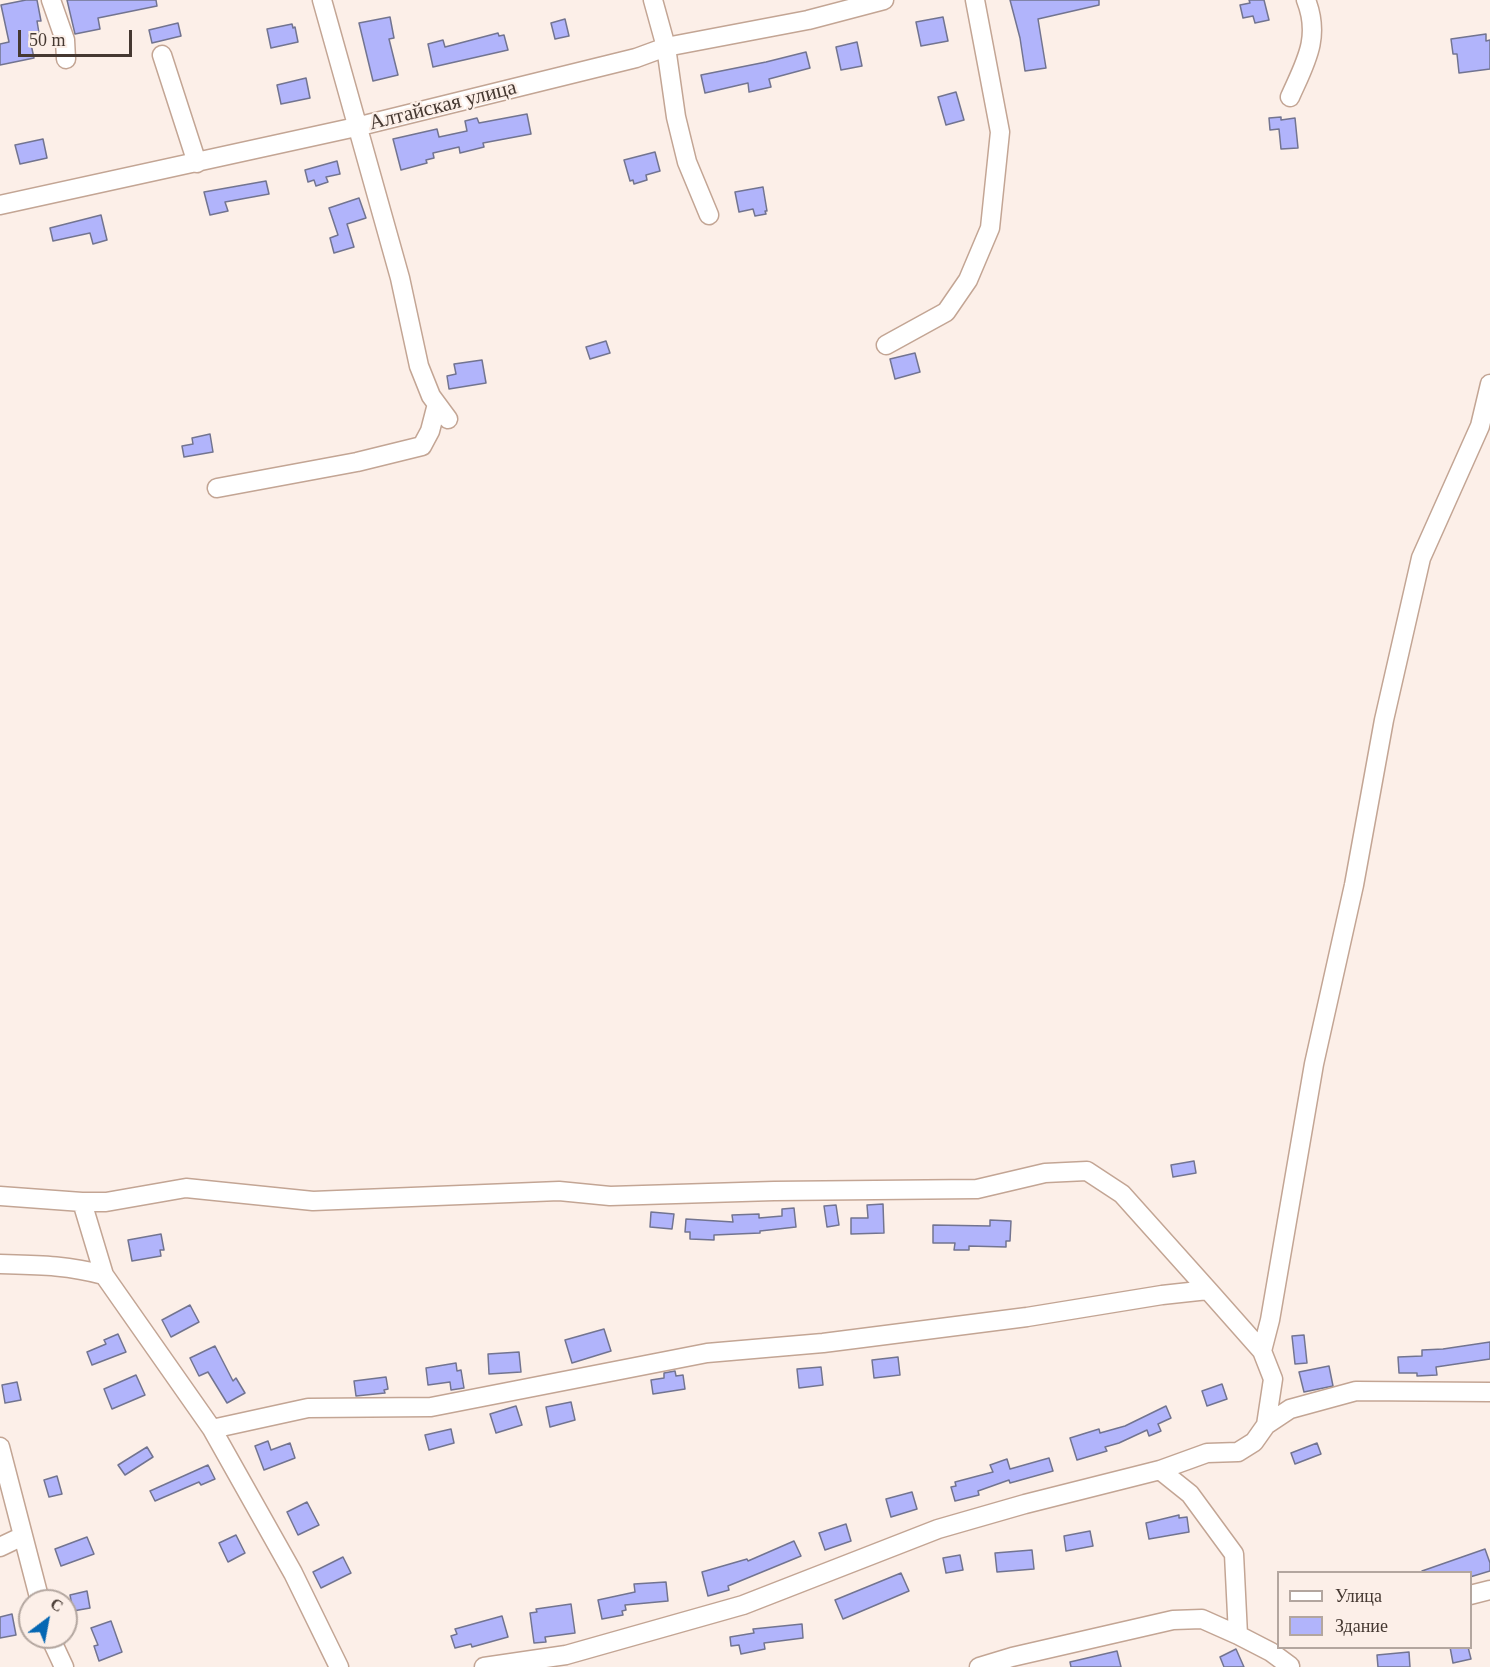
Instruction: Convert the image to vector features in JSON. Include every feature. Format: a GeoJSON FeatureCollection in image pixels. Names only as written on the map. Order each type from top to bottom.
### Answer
{"type":"FeatureCollection","features":[{"type":"Feature","properties":{"kind":"street"},"geometry":{"type":"LineString","coordinates":[[51,0],[65,40],[66,59]]}},
{"type":"Feature","properties":{"kind":"street"},"geometry":{"type":"LineString","coordinates":[[322,0],[400,278],[419,366],[431,396],[448,419]]}},
{"type":"Feature","properties":{"kind":"street"},"geometry":{"type":"LineString","coordinates":[[653,0],[666,47],[676,117],[687,162],[709,215]]}},
{"type":"Feature","properties":{"kind":"street","name":"Алтайская улица"},"geometry":{"type":"LineString","coordinates":[[0,205],[356,127],[636,58],[666,47],[808,20],[884,0]]}},
{"type":"Feature","properties":{"kind":"street"},"geometry":{"type":"LineString","coordinates":[[886,345],[946,312],[968,280],[990,228],[1000,132],[975,0]]}},
{"type":"Feature","properties":{"kind":"street"},"geometry":{"type":"LineString","coordinates":[[1290,97],[1310,53],[1313,28],[1306,0]]}},
{"type":"Feature","properties":{"kind":"street"},"geometry":{"type":"LineString","coordinates":[[162,55],[197,163]]}},
{"type":"Feature","properties":{"kind":"street"},"geometry":{"type":"LineString","coordinates":[[1262,1351],[1270,1320],[1314,1064],[1354,885],[1384,720],[1421,558],[1480,426],[1490,384]]}},
{"type":"Feature","properties":{"kind":"street"},"geometry":{"type":"LineString","coordinates":[[217,488],[357,462],[422,446],[430,431],[437,404]]}},
{"type":"Feature","properties":{"kind":"street"},"geometry":{"type":"LineString","coordinates":[[0,1196],[106,1202],[186,1188],[313,1202],[560,1191],[610,1196],[774,1191],[977,1189],[1046,1173],[1087,1171],[1122,1194],[1262,1351],[1273,1379],[1266,1425]]}},
{"type":"Feature","properties":{"kind":"street"},"geometry":{"type":"LineString","coordinates":[[82,1202],[104,1275],[212,1429],[293,1573],[339,1667]]}},
{"type":"Feature","properties":{"kind":"street"},"geometry":{"type":"LineString","coordinates":[[0,1264],[43,1264],[77,1268],[104,1275]]}},
{"type":"Feature","properties":{"kind":"street"},"geometry":{"type":"LineString","coordinates":[[212,1429],[308,1408],[431,1407],[707,1353],[845,1341],[1027,1317],[1162,1294],[1208,1290]]}},
{"type":"Feature","properties":{"kind":"street"},"geometry":{"type":"LineString","coordinates":[[484,1667],[566,1655],[743,1605],[938,1529],[1025,1504],[1160,1470],[1207,1453],[1238,1452],[1254,1442],[1266,1425],[1290,1409],[1356,1391],[1490,1392]]}},
{"type":"Feature","properties":{"kind":"street"},"geometry":{"type":"LineString","coordinates":[[0,1447],[37,1589]]}},
{"type":"Feature","properties":{"kind":"street"},"geometry":{"type":"LineString","coordinates":[[1160,1470],[1190,1494],[1234,1554],[1238,1635]]}},
{"type":"Feature","properties":{"kind":"street"},"geometry":{"type":"LineString","coordinates":[[0,1547],[23,1536]]}},
{"type":"Feature","properties":{"kind":"street"},"geometry":{"type":"LineString","coordinates":[[1472,1594],[1490,1590]]}},
{"type":"Feature","properties":{"kind":"street"},"geometry":{"type":"LineString","coordinates":[[979,1667],[1173,1620],[1202,1619],[1278,1650],[1290,1666]]}},
{"type":"Feature","properties":{"kind":"street"},"geometry":{"type":"LineString","coordinates":[[56,1649],[64,1667]]}},
{"type":"Feature","properties":{"kind":"building"},"geometry":{"type":"Polygon","coordinates":[[[37,0],[41,21],[37,21],[39,33],[29,35],[34,58],[0,65],[0,44],[9,42],[1,5],[37,0]]]}},
{"type":"Feature","properties":{"kind":"building"},"geometry":{"type":"Polygon","coordinates":[[[67,0],[156,0],[157,6],[98,18],[100,29],[75,34],[67,0]]]}},
{"type":"Feature","properties":{"kind":"building"},"geometry":{"type":"Polygon","coordinates":[[[1010,0],[1099,0],[1099,5],[1038,19],[1046,68],[1025,71],[1020,38],[1010,0]]]}},
{"type":"Feature","properties":{"kind":"building"},"geometry":{"type":"Polygon","coordinates":[[[1249,0],[1264,0],[1269,20],[1255,23],[1253,16],[1243,18],[1240,5],[1250,3],[1249,0]]]}},
{"type":"Feature","properties":{"kind":"building"},"geometry":{"type":"Polygon","coordinates":[[[390,17],[394,38],[389,39],[398,75],[373,81],[359,23],[390,17]]]}},
{"type":"Feature","properties":{"kind":"building"},"geometry":{"type":"Polygon","coordinates":[[[943,17],[948,41],[921,46],[916,22],[943,17]]]}},
{"type":"Feature","properties":{"kind":"building"},"geometry":{"type":"Polygon","coordinates":[[[565,19],[569,36],[555,39],[551,23],[565,19]]]}},
{"type":"Feature","properties":{"kind":"building"},"geometry":{"type":"Polygon","coordinates":[[[178,23],[181,36],[152,43],[149,30],[178,23]]]}},
{"type":"Feature","properties":{"kind":"building"},"geometry":{"type":"Polygon","coordinates":[[[292,24],[293,28],[295,27],[298,42],[271,48],[267,29],[292,24]]]}},
{"type":"Feature","properties":{"kind":"building"},"geometry":{"type":"Polygon","coordinates":[[[498,33],[499,36],[504,35],[508,50],[433,67],[428,44],[443,40],[445,47],[498,33]]]}},
{"type":"Feature","properties":{"kind":"building"},"geometry":{"type":"Polygon","coordinates":[[[1486,34],[1486,41],[1490,40],[1490,69],[1459,73],[1457,54],[1453,54],[1451,39],[1486,34]]]}},
{"type":"Feature","properties":{"kind":"building"},"geometry":{"type":"Polygon","coordinates":[[[857,42],[862,66],[841,70],[836,47],[857,42]]]}},
{"type":"Feature","properties":{"kind":"building"},"geometry":{"type":"Polygon","coordinates":[[[806,52],[810,68],[769,79],[771,87],[749,92],[748,83],[705,93],[701,75],[806,52]]]}},
{"type":"Feature","properties":{"kind":"building"},"geometry":{"type":"Polygon","coordinates":[[[306,78],[310,98],[281,104],[277,85],[306,78]]]}},
{"type":"Feature","properties":{"kind":"building"},"geometry":{"type":"Polygon","coordinates":[[[956,92],[964,120],[946,125],[938,97],[956,92]]]}},
{"type":"Feature","properties":{"kind":"building"},"geometry":{"type":"Polygon","coordinates":[[[527,114],[531,134],[483,143],[484,147],[460,153],[459,147],[433,153],[434,158],[426,160],[427,163],[401,170],[393,139],[437,129],[439,137],[467,131],[465,121],[477,118],[479,123],[527,114]]]}},
{"type":"Feature","properties":{"kind":"building"},"geometry":{"type":"Polygon","coordinates":[[[1281,117],[1281,120],[1295,118],[1298,148],[1281,149],[1279,129],[1270,130],[1269,118],[1281,117]]]}},
{"type":"Feature","properties":{"kind":"building"},"geometry":{"type":"Polygon","coordinates":[[[43,139],[47,158],[20,164],[15,145],[43,139]]]}},
{"type":"Feature","properties":{"kind":"building"},"geometry":{"type":"Polygon","coordinates":[[[655,152],[660,171],[646,175],[647,180],[634,184],[633,180],[630,181],[624,160],[655,152]]]}},
{"type":"Feature","properties":{"kind":"building"},"geometry":{"type":"Polygon","coordinates":[[[337,161],[340,174],[326,177],[328,182],[316,186],[314,180],[308,182],[305,170],[337,161]]]}},
{"type":"Feature","properties":{"kind":"building"},"geometry":{"type":"Polygon","coordinates":[[[266,181],[269,194],[225,202],[228,211],[210,215],[204,192],[266,181]]]}},
{"type":"Feature","properties":{"kind":"building"},"geometry":{"type":"Polygon","coordinates":[[[763,187],[766,214],[755,216],[753,209],[739,212],[735,192],[763,187]]]}},
{"type":"Feature","properties":{"kind":"building"},"geometry":{"type":"Polygon","coordinates":[[[359,198],[366,218],[347,224],[354,247],[334,253],[330,238],[338,235],[329,208],[359,198]]]}},
{"type":"Feature","properties":{"kind":"building"},"geometry":{"type":"Polygon","coordinates":[[[101,215],[107,240],[93,244],[90,233],[53,241],[50,228],[101,215]]]}},
{"type":"Feature","properties":{"kind":"building"},"geometry":{"type":"Polygon","coordinates":[[[606,341],[610,353],[590,359],[586,347],[606,341]]]}},
{"type":"Feature","properties":{"kind":"building"},"geometry":{"type":"Polygon","coordinates":[[[915,353],[920,372],[895,379],[890,359],[915,353]]]}},
{"type":"Feature","properties":{"kind":"building"},"geometry":{"type":"Polygon","coordinates":[[[482,360],[486,383],[449,389],[447,376],[456,374],[454,364],[482,360]]]}},
{"type":"Feature","properties":{"kind":"building"},"geometry":{"type":"Polygon","coordinates":[[[210,434],[213,452],[184,457],[182,446],[193,444],[192,438],[210,434]]]}},
{"type":"Feature","properties":{"kind":"building"},"geometry":{"type":"Polygon","coordinates":[[[1194,1161],[1196,1173],[1173,1177],[1171,1165],[1194,1161]]]}},
{"type":"Feature","properties":{"kind":"building"},"geometry":{"type":"Polygon","coordinates":[[[883,1204],[884,1233],[851,1234],[851,1218],[868,1218],[867,1205],[883,1204]]]}},
{"type":"Feature","properties":{"kind":"building"},"geometry":{"type":"Polygon","coordinates":[[[836,1205],[839,1225],[827,1227],[824,1206],[836,1205]]]}},
{"type":"Feature","properties":{"kind":"building"},"geometry":{"type":"Polygon","coordinates":[[[794,1208],[796,1227],[760,1231],[760,1233],[714,1235],[714,1240],[690,1239],[690,1232],[685,1232],[686,1219],[733,1222],[732,1215],[759,1214],[759,1218],[782,1216],[782,1209],[794,1208]]]}},
{"type":"Feature","properties":{"kind":"building"},"geometry":{"type":"Polygon","coordinates":[[[651,1212],[674,1214],[672,1229],[650,1227],[651,1212]]]}},
{"type":"Feature","properties":{"kind":"building"},"geometry":{"type":"Polygon","coordinates":[[[990,1220],[1011,1221],[1010,1241],[1006,1241],[1006,1247],[969,1246],[969,1250],[954,1250],[955,1243],[933,1243],[933,1225],[990,1226],[990,1220]]]}},
{"type":"Feature","properties":{"kind":"building"},"geometry":{"type":"Polygon","coordinates":[[[161,1234],[164,1250],[160,1250],[161,1256],[132,1261],[128,1240],[161,1234]]]}},
{"type":"Feature","properties":{"kind":"building"},"geometry":{"type":"Polygon","coordinates":[[[190,1305],[199,1322],[171,1337],[162,1320],[190,1305]]]}},
{"type":"Feature","properties":{"kind":"building"},"geometry":{"type":"Polygon","coordinates":[[[604,1329],[611,1351],[572,1363],[565,1340],[604,1329]]]}},
{"type":"Feature","properties":{"kind":"building"},"geometry":{"type":"Polygon","coordinates":[[[118,1334],[126,1352],[92,1365],[87,1352],[106,1344],[104,1340],[118,1334]]]}},
{"type":"Feature","properties":{"kind":"building"},"geometry":{"type":"Polygon","coordinates":[[[1304,1335],[1307,1363],[1295,1364],[1292,1336],[1304,1335]]]}},
{"type":"Feature","properties":{"kind":"building"},"geometry":{"type":"Polygon","coordinates":[[[1490,1342],[1490,1359],[1436,1367],[1437,1375],[1417,1376],[1417,1373],[1399,1373],[1398,1357],[1422,1356],[1422,1350],[1490,1342]]]}},
{"type":"Feature","properties":{"kind":"building"},"geometry":{"type":"Polygon","coordinates":[[[215,1346],[233,1381],[236,1378],[245,1393],[227,1403],[208,1372],[199,1376],[190,1358],[215,1346]]]}},
{"type":"Feature","properties":{"kind":"building"},"geometry":{"type":"Polygon","coordinates":[[[519,1352],[521,1372],[489,1374],[488,1354],[519,1352]]]}},
{"type":"Feature","properties":{"kind":"building"},"geometry":{"type":"Polygon","coordinates":[[[898,1357],[900,1375],[874,1378],[872,1360],[898,1357]]]}},
{"type":"Feature","properties":{"kind":"building"},"geometry":{"type":"Polygon","coordinates":[[[456,1363],[457,1371],[461,1370],[464,1388],[451,1390],[450,1382],[428,1385],[426,1368],[456,1363]]]}},
{"type":"Feature","properties":{"kind":"building"},"geometry":{"type":"Polygon","coordinates":[[[1329,1366],[1333,1386],[1304,1392],[1299,1372],[1329,1366]]]}},
{"type":"Feature","properties":{"kind":"building"},"geometry":{"type":"Polygon","coordinates":[[[821,1367],[823,1385],[799,1388],[797,1369],[821,1367]]]}},
{"type":"Feature","properties":{"kind":"building"},"geometry":{"type":"Polygon","coordinates":[[[675,1371],[676,1376],[683,1375],[685,1389],[653,1394],[651,1380],[664,1378],[664,1373],[675,1371]]]}},
{"type":"Feature","properties":{"kind":"building"},"geometry":{"type":"Polygon","coordinates":[[[136,1375],[145,1395],[112,1409],[104,1389],[136,1375]]]}},
{"type":"Feature","properties":{"kind":"building"},"geometry":{"type":"Polygon","coordinates":[[[386,1377],[388,1389],[384,1390],[385,1393],[356,1396],[354,1381],[386,1377]]]}},
{"type":"Feature","properties":{"kind":"building"},"geometry":{"type":"Polygon","coordinates":[[[17,1382],[21,1400],[5,1403],[2,1385],[17,1382]]]}},
{"type":"Feature","properties":{"kind":"building"},"geometry":{"type":"Polygon","coordinates":[[[1222,1384],[1227,1399],[1207,1406],[1202,1391],[1222,1384]]]}},
{"type":"Feature","properties":{"kind":"building"},"geometry":{"type":"Polygon","coordinates":[[[571,1402],[575,1420],[550,1427],[546,1407],[571,1402]]]}},
{"type":"Feature","properties":{"kind":"building"},"geometry":{"type":"Polygon","coordinates":[[[516,1406],[522,1425],[496,1433],[490,1414],[516,1406]]]}},
{"type":"Feature","properties":{"kind":"building"},"geometry":{"type":"Polygon","coordinates":[[[1166,1406],[1171,1418],[1158,1424],[1161,1431],[1149,1436],[1147,1430],[1105,1447],[1107,1451],[1077,1460],[1070,1438],[1099,1429],[1100,1433],[1125,1426],[1166,1406]]]}},
{"type":"Feature","properties":{"kind":"building"},"geometry":{"type":"Polygon","coordinates":[[[451,1429],[454,1443],[429,1450],[425,1435],[451,1429]]]}},
{"type":"Feature","properties":{"kind":"building"},"geometry":{"type":"Polygon","coordinates":[[[268,1441],[271,1450],[290,1443],[295,1458],[264,1470],[255,1446],[268,1441]]]}},
{"type":"Feature","properties":{"kind":"building"},"geometry":{"type":"Polygon","coordinates":[[[1317,1443],[1321,1454],[1295,1464],[1291,1453],[1317,1443]]]}},
{"type":"Feature","properties":{"kind":"building"},"geometry":{"type":"Polygon","coordinates":[[[147,1447],[153,1457],[125,1475],[118,1465],[147,1447]]]}},
{"type":"Feature","properties":{"kind":"building"},"geometry":{"type":"Polygon","coordinates":[[[1049,1458],[1053,1471],[1010,1483],[1009,1480],[978,1491],[979,1495],[955,1501],[951,1487],[956,1486],[955,1482],[993,1472],[990,1465],[1007,1459],[1010,1469],[1049,1458]]]}},
{"type":"Feature","properties":{"kind":"building"},"geometry":{"type":"Polygon","coordinates":[[[208,1465],[215,1479],[201,1485],[199,1482],[155,1501],[150,1491],[208,1465]]]}},
{"type":"Feature","properties":{"kind":"building"},"geometry":{"type":"Polygon","coordinates":[[[57,1476],[62,1494],[49,1497],[44,1480],[57,1476]]]}},
{"type":"Feature","properties":{"kind":"building"},"geometry":{"type":"Polygon","coordinates":[[[912,1492],[917,1509],[891,1517],[886,1499],[912,1492]]]}},
{"type":"Feature","properties":{"kind":"building"},"geometry":{"type":"Polygon","coordinates":[[[307,1502],[319,1525],[298,1535],[287,1512],[307,1502]]]}},
{"type":"Feature","properties":{"kind":"building"},"geometry":{"type":"Polygon","coordinates":[[[1179,1515],[1179,1518],[1187,1517],[1189,1532],[1149,1539],[1146,1523],[1179,1515]]]}},
{"type":"Feature","properties":{"kind":"building"},"geometry":{"type":"Polygon","coordinates":[[[846,1524],[851,1541],[825,1550],[819,1533],[846,1524]]]}},
{"type":"Feature","properties":{"kind":"building"},"geometry":{"type":"Polygon","coordinates":[[[1090,1531],[1093,1546],[1066,1551],[1064,1536],[1090,1531]]]}},
{"type":"Feature","properties":{"kind":"building"},"geometry":{"type":"Polygon","coordinates":[[[236,1535],[245,1553],[228,1562],[219,1543],[236,1535]]]}},
{"type":"Feature","properties":{"kind":"building"},"geometry":{"type":"Polygon","coordinates":[[[87,1537],[94,1554],[61,1566],[55,1549],[87,1537]]]}},
{"type":"Feature","properties":{"kind":"building"},"geometry":{"type":"Polygon","coordinates":[[[794,1541],[801,1556],[728,1586],[729,1590],[708,1596],[702,1572],[747,1559],[748,1561],[794,1541]]]}},
{"type":"Feature","properties":{"kind":"building"},"geometry":{"type":"Polygon","coordinates":[[[1485,1549],[1490,1563],[1490,1571],[1472,1576],[1472,1571],[1422,1571],[1485,1549]]]}},
{"type":"Feature","properties":{"kind":"building"},"geometry":{"type":"Polygon","coordinates":[[[1032,1550],[1034,1569],[997,1572],[995,1553],[1032,1550]]]}},
{"type":"Feature","properties":{"kind":"building"},"geometry":{"type":"Polygon","coordinates":[[[960,1555],[963,1570],[946,1573],[943,1558],[960,1555]]]}},
{"type":"Feature","properties":{"kind":"building"},"geometry":{"type":"Polygon","coordinates":[[[343,1557],[351,1573],[321,1588],[313,1572],[343,1557]]]}},
{"type":"Feature","properties":{"kind":"building"},"geometry":{"type":"Polygon","coordinates":[[[901,1573],[909,1591],[843,1619],[835,1600],[901,1573]]]}},
{"type":"Feature","properties":{"kind":"building"},"geometry":{"type":"Polygon","coordinates":[[[666,1582],[668,1601],[625,1605],[626,1610],[622,1611],[623,1615],[602,1619],[598,1600],[635,1592],[634,1584],[666,1582]]]}},
{"type":"Feature","properties":{"kind":"building"},"geometry":{"type":"Polygon","coordinates":[[[87,1591],[90,1608],[78,1610],[78,1593],[87,1591]]]}},
{"type":"Feature","properties":{"kind":"building"},"geometry":{"type":"Polygon","coordinates":[[[571,1604],[575,1633],[545,1637],[546,1642],[534,1643],[530,1613],[537,1612],[536,1609],[571,1604]]]}},
{"type":"Feature","properties":{"kind":"building"},"geometry":{"type":"Polygon","coordinates":[[[12,1614],[16,1635],[0,1638],[0,1617],[12,1614]]]}},
{"type":"Feature","properties":{"kind":"building"},"geometry":{"type":"Polygon","coordinates":[[[502,1616],[508,1637],[472,1647],[471,1644],[455,1648],[451,1636],[457,1634],[455,1629],[502,1616]]]}},
{"type":"Feature","properties":{"kind":"building"},"geometry":{"type":"Polygon","coordinates":[[[111,1621],[122,1652],[99,1661],[94,1646],[98,1645],[91,1628],[111,1621]]]}},
{"type":"Feature","properties":{"kind":"building"},"geometry":{"type":"Polygon","coordinates":[[[802,1624],[803,1638],[764,1643],[765,1649],[741,1654],[739,1645],[731,1646],[730,1637],[754,1633],[753,1629],[802,1624]]]}},
{"type":"Feature","properties":{"kind":"building"},"geometry":{"type":"Polygon","coordinates":[[[1236,1649],[1244,1667],[1224,1667],[1220,1657],[1236,1649]]]}},
{"type":"Feature","properties":{"kind":"building"},"geometry":{"type":"Polygon","coordinates":[[[1450,1649],[1468,1649],[1471,1659],[1453,1663],[1450,1649]]]}},
{"type":"Feature","properties":{"kind":"building"},"geometry":{"type":"Polygon","coordinates":[[[1117,1651],[1121,1667],[1071,1667],[1070,1662],[1117,1651]]]}},
{"type":"Feature","properties":{"kind":"building"},"geometry":{"type":"Polygon","coordinates":[[[1409,1652],[1410,1667],[1378,1667],[1377,1655],[1409,1652]]]}}]}
